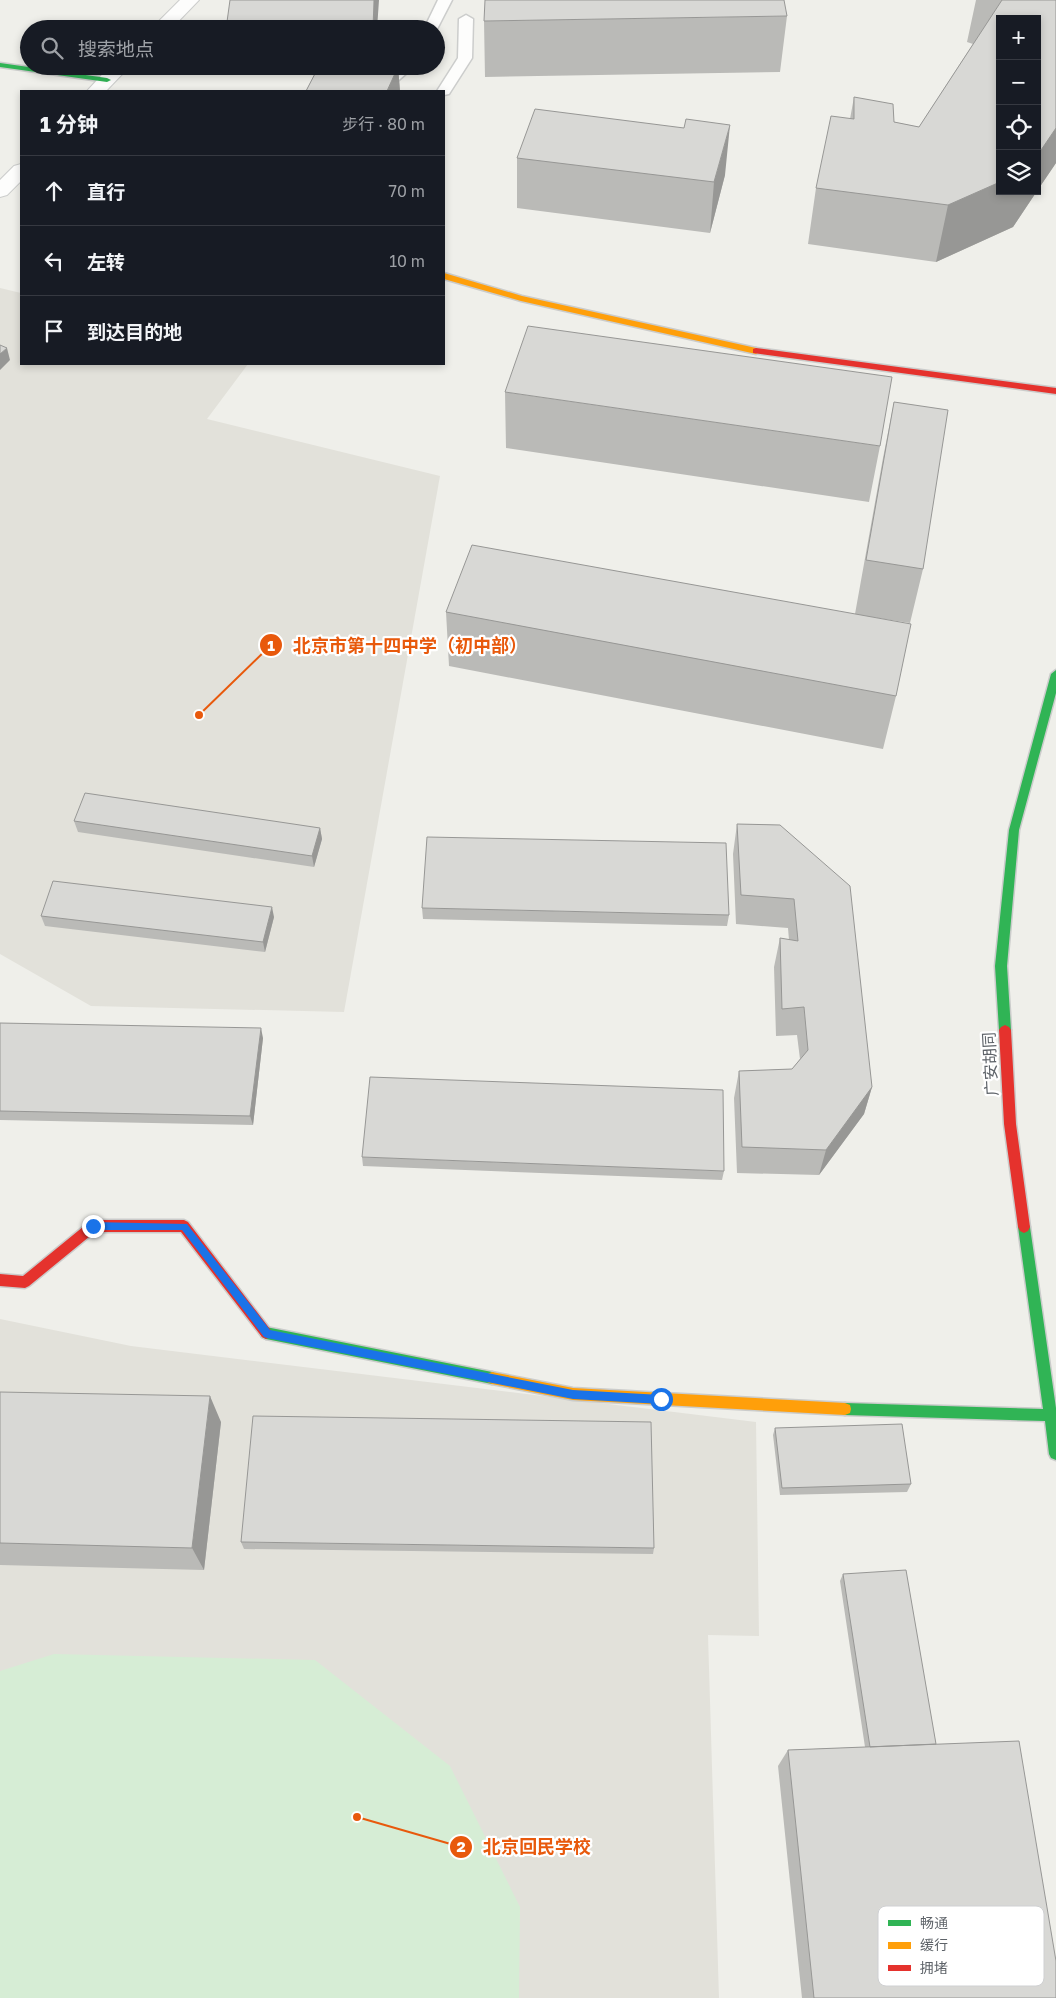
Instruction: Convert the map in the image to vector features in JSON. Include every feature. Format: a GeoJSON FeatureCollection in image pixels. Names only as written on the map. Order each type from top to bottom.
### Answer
{"type":"FeatureCollection","features":[{"type":"Feature","properties":{"kind":"street"},"geometry":{"type":"LineString","coordinates":[[169,20],[190,0]]}},
{"type":"Feature","properties":{"kind":"street"},"geometry":{"type":"LineString","coordinates":[[0,65],[20,69]]}},
{"type":"Feature","properties":{"kind":"street"},"geometry":{"type":"LineString","coordinates":[[49,75],[102,86],[112,75]]}},
{"type":"Feature","properties":{"kind":"street"},"geometry":{"type":"LineString","coordinates":[[0,191],[19,175]]}},
{"type":"Feature","properties":{"kind":"street"},"geometry":{"type":"LineString","coordinates":[[445,276],[521,298],[750,350],[1056,391]]}},
{"type":"Feature","properties":{"kind":"street","name":"广安胡同"},"geometry":{"type":"LineString","coordinates":[[1056,674],[1014,830],[1001,966],[1010,1124],[1049,1415],[1056,1454]]}},
{"type":"Feature","properties":{"kind":"street"},"geometry":{"type":"LineString","coordinates":[[0,1280],[25,1282],[93,1226],[184,1226],[267,1334],[573,1394],[826,1408],[1049,1415]]}},
{"type":"Feature","properties":{"kind":"lane"},"geometry":{"type":"LineString","coordinates":[[435,20],[445,0]]}},
{"type":"Feature","properties":{"kind":"lane"},"geometry":{"type":"LineString","coordinates":[[445,90],[465,58],[466,19]]}},
{"type":"Feature","properties":{"kind":"lane"},"geometry":{"type":"LineString","coordinates":[[379,90],[397,75]]}},
{"type":"Feature","properties":{"kind":"shaded area"},"geometry":{"type":"Polygon","coordinates":[[[0,288],[20,293],[20,365],[247,365],[207,419],[440,476],[344,1012],[91,1006],[0,954],[0,288]]]}},
{"type":"Feature","properties":{"kind":"shaded area"},"geometry":{"type":"Polygon","coordinates":[[[0,1319],[131,1346],[756,1422],[759,1636],[708,1635],[719,1998],[0,1998],[0,1319]]]}},
{"type":"Feature","properties":{"kind":"green space"},"geometry":{"type":"Polygon","coordinates":[[[54,1654],[315,1660],[450,1766],[520,1907],[519,1998],[0,1998],[0,1671],[54,1654]]]}},
{"type":"Feature","properties":{"kind":"building"},"geometry":{"type":"Polygon","coordinates":[[[230,0],[374,0],[373,20],[227,20],[230,0]]]}},
{"type":"Feature","properties":{"kind":"building"},"geometry":{"type":"Polygon","coordinates":[[[485,0],[784,0],[787,16],[484,21],[485,0]]]}},
{"type":"Feature","properties":{"kind":"building"},"geometry":{"type":"Polygon","coordinates":[[[1002,0],[1056,0],[1056,128],[1041,150],[1041,15],[996,15],[996,184],[948,205],[816,188],[831,116],[854,119],[854,97],[893,104],[894,122],[919,127],[1002,0]]]}},
{"type":"Feature","properties":{"kind":"building"},"geometry":{"type":"Polygon","coordinates":[[[314,75],[394,75],[387,90],[307,90],[314,75]]]}},
{"type":"Feature","properties":{"kind":"building"},"geometry":{"type":"Polygon","coordinates":[[[535,109],[684,128],[686,119],[730,125],[714,182],[517,158],[535,109]]]}},
{"type":"Feature","properties":{"kind":"building"},"geometry":{"type":"Polygon","coordinates":[[[528,326],[892,377],[880,446],[505,392],[528,326]]]}},
{"type":"Feature","properties":{"kind":"building"},"geometry":{"type":"Polygon","coordinates":[[[0,345],[7,348],[0,354],[0,345]]]}},
{"type":"Feature","properties":{"kind":"building"},"geometry":{"type":"Polygon","coordinates":[[[894,402],[948,410],[923,569],[866,560],[894,402]]]}},
{"type":"Feature","properties":{"kind":"building"},"geometry":{"type":"Polygon","coordinates":[[[472,545],[911,624],[896,696],[446,612],[472,545]]]}},
{"type":"Feature","properties":{"kind":"building"},"geometry":{"type":"Polygon","coordinates":[[[85,793],[320,828],[312,856],[74,821],[85,793]]]}},
{"type":"Feature","properties":{"kind":"building"},"geometry":{"type":"Polygon","coordinates":[[[737,824],[780,825],[850,886],[872,1087],[826,1150],[742,1147],[739,1071],[792,1069],[808,1050],[804,1007],[782,1009],[780,938],[798,941],[794,899],[741,895],[737,824]]]}},
{"type":"Feature","properties":{"kind":"building"},"geometry":{"type":"Polygon","coordinates":[[[427,837],[726,843],[729,915],[422,908],[427,837]]]}},
{"type":"Feature","properties":{"kind":"building"},"geometry":{"type":"Polygon","coordinates":[[[53,881],[272,907],[263,942],[41,916],[53,881]]]}},
{"type":"Feature","properties":{"kind":"building"},"geometry":{"type":"Polygon","coordinates":[[[0,1023],[261,1028],[250,1116],[0,1111],[0,1023]]]}},
{"type":"Feature","properties":{"kind":"building"},"geometry":{"type":"Polygon","coordinates":[[[370,1077],[723,1090],[724,1171],[362,1157],[370,1077]]]}},
{"type":"Feature","properties":{"kind":"building"},"geometry":{"type":"Polygon","coordinates":[[[0,1392],[210,1396],[192,1548],[0,1543],[0,1392]]]}},
{"type":"Feature","properties":{"kind":"building"},"geometry":{"type":"Polygon","coordinates":[[[253,1416],[651,1422],[654,1548],[241,1542],[253,1416]]]}},
{"type":"Feature","properties":{"kind":"building"},"geometry":{"type":"Polygon","coordinates":[[[902,1424],[911,1484],[782,1488],[775,1428],[902,1424]]]}},
{"type":"Feature","properties":{"kind":"building"},"geometry":{"type":"Polygon","coordinates":[[[906,1570],[936,1744],[870,1747],[843,1574],[906,1570]]]}},
{"type":"Feature","properties":{"kind":"building"},"geometry":{"type":"Polygon","coordinates":[[[1019,1741],[1056,1961],[1056,1998],[814,1998],[788,1750],[1019,1741]]]}},
{"type":"Feature","properties":{"kind":"traffic: fast"},"geometry":{"type":"LineString","coordinates":[[0,65],[20,68]]}},
{"type":"Feature","properties":{"kind":"traffic: fast"},"geometry":{"type":"LineString","coordinates":[[71,75],[107,80]]}},
{"type":"Feature","properties":{"kind":"traffic: fast"},"geometry":{"type":"LineString","coordinates":[[1005,1030],[1001,966],[1014,830],[1056,674]]}},
{"type":"Feature","properties":{"kind":"traffic: fast"},"geometry":{"type":"LineString","coordinates":[[1024,1227],[1056,1454]]}},
{"type":"Feature","properties":{"kind":"traffic: fast"},"geometry":{"type":"LineString","coordinates":[[266,1333],[492,1378]]}},
{"type":"Feature","properties":{"kind":"traffic: fast"},"geometry":{"type":"LineString","coordinates":[[845,1409],[1049,1415]]}},
{"type":"Feature","properties":{"kind":"traffic: slow"},"geometry":{"type":"LineString","coordinates":[[445,276],[521,298],[756,351]]}},
{"type":"Feature","properties":{"kind":"traffic: slow"},"geometry":{"type":"LineString","coordinates":[[492,1378],[573,1394],[845,1409]]}},
{"type":"Feature","properties":{"kind":"traffic: jam"},"geometry":{"type":"LineString","coordinates":[[756,351],[1056,391]]}},
{"type":"Feature","properties":{"kind":"traffic: jam"},"geometry":{"type":"LineString","coordinates":[[1005,1030],[1010,1124],[1024,1227]]}},
{"type":"Feature","properties":{"kind":"traffic: jam"},"geometry":{"type":"LineString","coordinates":[[0,1280],[25,1282],[93,1226],[184,1226],[266,1333]]}},
{"type":"Feature","properties":{"kind":"place","name":"北京市第十四中学（初中部）"},"geometry":{"type":"Point","coordinates":[199,715]}},
{"type":"Feature","properties":{"kind":"place","name":"北京回民学校"},"geometry":{"type":"Point","coordinates":[357,1817]}},
{"type":"Feature","properties":{"kind":"route"},"geometry":{"type":"LineString","coordinates":[[93,1226],[184,1226],[267,1334],[573,1394],[661,1399]]}}]}
